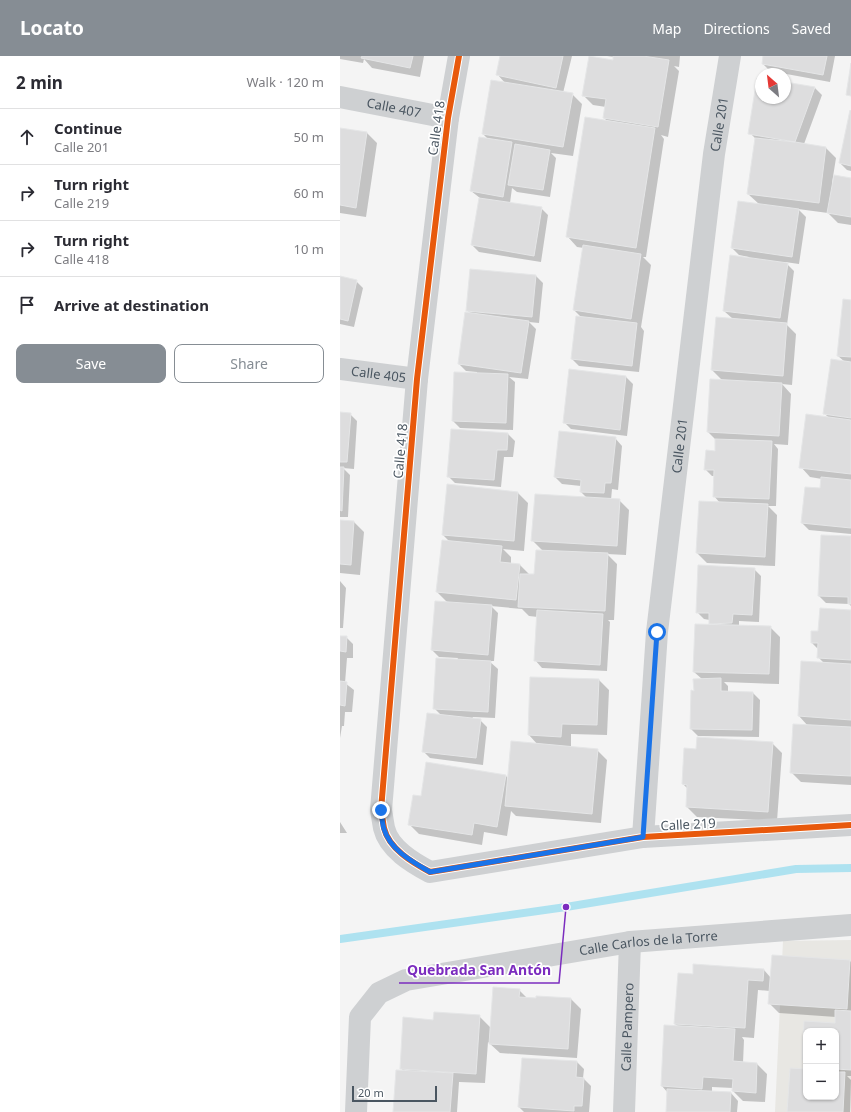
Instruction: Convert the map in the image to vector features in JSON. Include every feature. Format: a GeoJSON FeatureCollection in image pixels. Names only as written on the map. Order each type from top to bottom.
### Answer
{"type":"FeatureCollection","features":[{"type":"Feature","properties":{"kind":"street","name":"Calle 418"},"geometry":{"type":"LineString","coordinates":[[394,846],[384,830],[381,810],[417,379],[448,118],[459,56]]}},
{"type":"Feature","properties":{"kind":"street","name":"Calle 201"},"geometry":{"type":"LineString","coordinates":[[643,837],[657,632],[713,162],[730,56]]}},
{"type":"Feature","properties":{"kind":"street","name":"Calle 407"},"geometry":{"type":"LineString","coordinates":[[340,97],[448,118]]}},
{"type":"Feature","properties":{"kind":"street","name":"Calle 405"},"geometry":{"type":"LineString","coordinates":[[340,369],[417,379]]}},
{"type":"Feature","properties":{"kind":"street","name":"Calle 219"},"geometry":{"type":"LineString","coordinates":[[394,846],[411,861],[430,872],[643,837],[851,825]]}},
{"type":"Feature","properties":{"kind":"street","name":"Calle Carlos de la Torre"},"geometry":{"type":"LineString","coordinates":[[356,1112],[360,1017],[379,993],[406,980],[630,942],[851,925]]}},
{"type":"Feature","properties":{"kind":"street","name":"Calle Pampero"},"geometry":{"type":"LineString","coordinates":[[624,1112],[630,942]]}},
{"type":"Feature","properties":{"kind":"shaded area"},"geometry":{"type":"Polygon","coordinates":[[[851,940],[851,1112],[775,1112],[783,941],[851,940]]]}},
{"type":"Feature","properties":{"kind":"building"},"geometry":{"type":"Polygon","coordinates":[[[362,56],[413,56],[410,68],[361,58],[362,56]]]}},
{"type":"Feature","properties":{"kind":"building"},"geometry":{"type":"Polygon","coordinates":[[[500,56],[563,56],[556,88],[496,75],[500,56]]]}},
{"type":"Feature","properties":{"kind":"building"},"geometry":{"type":"Polygon","coordinates":[[[589,56],[613,60],[613,56],[643,56],[669,60],[658,127],[603,118],[606,99],[582,96],[589,56]]]}},
{"type":"Feature","properties":{"kind":"building"},"geometry":{"type":"Polygon","coordinates":[[[763,56],[827,56],[823,75],[791,69],[791,68],[762,64],[763,56]]]}},
{"type":"Feature","properties":{"kind":"building"},"geometry":{"type":"Polygon","coordinates":[[[851,63],[851,96],[846,95],[851,63]]]}},
{"type":"Feature","properties":{"kind":"building"},"geometry":{"type":"Polygon","coordinates":[[[491,80],[573,93],[563,147],[482,134],[491,80]]]}},
{"type":"Feature","properties":{"kind":"building"},"geometry":{"type":"Polygon","coordinates":[[[791,83],[815,87],[795,142],[748,134],[755,90],[755,104],[791,104],[791,83]]]}},
{"type":"Feature","properties":{"kind":"building"},"geometry":{"type":"Polygon","coordinates":[[[850,110],[851,111],[851,166],[839,163],[850,110]]]}},
{"type":"Feature","properties":{"kind":"building"},"geometry":{"type":"Polygon","coordinates":[[[585,117],[655,128],[636,248],[566,237],[585,117]]]}},
{"type":"Feature","properties":{"kind":"building"},"geometry":{"type":"Polygon","coordinates":[[[340,128],[367,132],[356,208],[340,205],[340,128]]]}},
{"type":"Feature","properties":{"kind":"building"},"geometry":{"type":"Polygon","coordinates":[[[479,137],[512,142],[503,197],[470,191],[479,137]]]}},
{"type":"Feature","properties":{"kind":"building"},"geometry":{"type":"Polygon","coordinates":[[[755,138],[826,147],[819,203],[747,194],[755,138]]]}},
{"type":"Feature","properties":{"kind":"building"},"geometry":{"type":"Polygon","coordinates":[[[515,144],[550,150],[543,190],[508,185],[515,144]]]}},
{"type":"Feature","properties":{"kind":"building"},"geometry":{"type":"Polygon","coordinates":[[[834,175],[851,178],[851,217],[827,213],[834,175]]]}},
{"type":"Feature","properties":{"kind":"building"},"geometry":{"type":"Polygon","coordinates":[[[479,198],[542,207],[534,256],[471,245],[479,198]]]}},
{"type":"Feature","properties":{"kind":"building"},"geometry":{"type":"Polygon","coordinates":[[[738,201],[799,209],[792,257],[731,248],[738,201]]]}},
{"type":"Feature","properties":{"kind":"building"},"geometry":{"type":"Polygon","coordinates":[[[583,245],[641,254],[631,319],[573,310],[583,245]]]}},
{"type":"Feature","properties":{"kind":"building"},"geometry":{"type":"Polygon","coordinates":[[[730,255],[788,263],[780,318],[723,311],[730,255]]]}},
{"type":"Feature","properties":{"kind":"building"},"geometry":{"type":"Polygon","coordinates":[[[470,269],[536,275],[532,317],[466,311],[470,269]]]}},
{"type":"Feature","properties":{"kind":"building"},"geometry":{"type":"Polygon","coordinates":[[[340,276],[357,280],[348,321],[340,319],[340,276]]]}},
{"type":"Feature","properties":{"kind":"building"},"geometry":{"type":"Polygon","coordinates":[[[843,299],[851,300],[851,357],[837,356],[843,299]]]}},
{"type":"Feature","properties":{"kind":"building"},"geometry":{"type":"Polygon","coordinates":[[[465,312],[529,321],[521,373],[458,364],[465,312]]]}},
{"type":"Feature","properties":{"kind":"building"},"geometry":{"type":"Polygon","coordinates":[[[576,316],[637,323],[632,366],[571,359],[576,316]]]}},
{"type":"Feature","properties":{"kind":"building"},"geometry":{"type":"Polygon","coordinates":[[[716,317],[787,323],[783,376],[711,370],[716,317]]]}},
{"type":"Feature","properties":{"kind":"building"},"geometry":{"type":"Polygon","coordinates":[[[831,359],[851,362],[851,418],[823,414],[831,359]]]}},
{"type":"Feature","properties":{"kind":"building"},"geometry":{"type":"Polygon","coordinates":[[[569,369],[626,376],[620,430],[563,423],[569,369]]]}},
{"type":"Feature","properties":{"kind":"building"},"geometry":{"type":"Polygon","coordinates":[[[454,372],[508,374],[506,423],[452,421],[454,372]]]}},
{"type":"Feature","properties":{"kind":"building"},"geometry":{"type":"Polygon","coordinates":[[[710,379],[782,383],[779,436],[707,432],[710,379]]]}},
{"type":"Feature","properties":{"kind":"building"},"geometry":{"type":"Polygon","coordinates":[[[340,412],[351,413],[347,462],[340,462],[340,412]]]}},
{"type":"Feature","properties":{"kind":"building"},"geometry":{"type":"Polygon","coordinates":[[[806,414],[851,420],[851,474],[799,468],[806,414]]]}},
{"type":"Feature","properties":{"kind":"building"},"geometry":{"type":"Polygon","coordinates":[[[451,429],[508,433],[507,450],[497,450],[494,480],[447,477],[451,429]]]}},
{"type":"Feature","properties":{"kind":"building"},"geometry":{"type":"Polygon","coordinates":[[[559,431],[616,437],[611,483],[605,483],[604,493],[580,492],[581,480],[554,477],[559,431]]]}},
{"type":"Feature","properties":{"kind":"building"},"geometry":{"type":"Polygon","coordinates":[[[715,439],[772,441],[769,499],[713,497],[714,470],[704,470],[706,450],[715,451],[715,439]]]}},
{"type":"Feature","properties":{"kind":"building"},"geometry":{"type":"Polygon","coordinates":[[[340,467],[344,467],[342,511],[340,510],[340,467]]]}},
{"type":"Feature","properties":{"kind":"building"},"geometry":{"type":"Polygon","coordinates":[[[821,477],[851,480],[851,528],[801,523],[805,487],[820,488],[821,477]]]}},
{"type":"Feature","properties":{"kind":"building"},"geometry":{"type":"Polygon","coordinates":[[[447,484],[518,492],[514,541],[442,535],[447,484]]]}},
{"type":"Feature","properties":{"kind":"building"},"geometry":{"type":"Polygon","coordinates":[[[535,494],[620,499],[617,546],[531,541],[535,494]]]}},
{"type":"Feature","properties":{"kind":"building"},"geometry":{"type":"Polygon","coordinates":[[[699,501],[768,504],[765,557],[696,553],[699,501]]]}},
{"type":"Feature","properties":{"kind":"building"},"geometry":{"type":"Polygon","coordinates":[[[340,520],[354,521],[351,565],[340,564],[340,520]]]}},
{"type":"Feature","properties":{"kind":"building"},"geometry":{"type":"Polygon","coordinates":[[[821,535],[851,536],[851,604],[848,604],[848,597],[818,596],[821,535]]]}},
{"type":"Feature","properties":{"kind":"building"},"geometry":{"type":"Polygon","coordinates":[[[442,540],[502,546],[500,562],[520,564],[516,600],[436,592],[442,540]]]}},
{"type":"Feature","properties":{"kind":"building"},"geometry":{"type":"Polygon","coordinates":[[[536,550],[608,553],[605,611],[518,607],[520,574],[534,574],[536,550]]]}},
{"type":"Feature","properties":{"kind":"building"},"geometry":{"type":"Polygon","coordinates":[[[698,565],[755,568],[752,615],[733,614],[732,623],[709,624],[709,613],[696,613],[698,565]]]}},
{"type":"Feature","properties":{"kind":"building"},"geometry":{"type":"Polygon","coordinates":[[[435,601],[492,605],[488,655],[431,650],[435,601]]]}},
{"type":"Feature","properties":{"kind":"building"},"geometry":{"type":"Polygon","coordinates":[[[820,608],[851,610],[851,660],[817,658],[818,643],[811,643],[811,631],[818,631],[820,608]]]}},
{"type":"Feature","properties":{"kind":"building"},"geometry":{"type":"Polygon","coordinates":[[[537,610],[603,614],[600,665],[534,661],[537,610]]]}},
{"type":"Feature","properties":{"kind":"building"},"geometry":{"type":"Polygon","coordinates":[[[695,624],[771,626],[769,674],[693,672],[695,624]]]}},
{"type":"Feature","properties":{"kind":"building"},"geometry":{"type":"Polygon","coordinates":[[[340,636],[347,636],[346,652],[340,651],[340,636]]]}},
{"type":"Feature","properties":{"kind":"building"},"geometry":{"type":"Polygon","coordinates":[[[436,658],[491,661],[488,712],[433,709],[436,658]]]}},
{"type":"Feature","properties":{"kind":"building"},"geometry":{"type":"Polygon","coordinates":[[[801,661],[851,664],[851,720],[798,716],[801,661]]]}},
{"type":"Feature","properties":{"kind":"building"},"geometry":{"type":"Polygon","coordinates":[[[530,677],[599,679],[597,725],[562,724],[561,737],[528,735],[530,677]]]}},
{"type":"Feature","properties":{"kind":"building"},"geometry":{"type":"Polygon","coordinates":[[[721,678],[721,691],[753,692],[752,730],[690,729],[691,690],[694,691],[693,679],[721,678]]]}},
{"type":"Feature","properties":{"kind":"building"},"geometry":{"type":"Polygon","coordinates":[[[340,681],[347,682],[345,706],[340,705],[340,681]]]}},
{"type":"Feature","properties":{"kind":"building"},"geometry":{"type":"Polygon","coordinates":[[[427,713],[481,719],[476,758],[422,752],[427,713]]]}},
{"type":"Feature","properties":{"kind":"building"},"geometry":{"type":"Polygon","coordinates":[[[793,724],[851,727],[851,776],[790,773],[793,724]]]}},
{"type":"Feature","properties":{"kind":"building"},"geometry":{"type":"Polygon","coordinates":[[[697,737],[773,742],[768,812],[686,807],[687,785],[682,784],[684,748],[696,749],[697,737]]]}},
{"type":"Feature","properties":{"kind":"building"},"geometry":{"type":"Polygon","coordinates":[[[511,741],[598,749],[592,814],[505,806],[511,741]]]}},
{"type":"Feature","properties":{"kind":"building"},"geometry":{"type":"Polygon","coordinates":[[[426,762],[506,775],[497,827],[474,823],[472,835],[408,825],[413,795],[421,796],[426,762]]]}},
{"type":"Feature","properties":{"kind":"building"},"geometry":{"type":"Polygon","coordinates":[[[772,955],[850,960],[847,1009],[768,1004],[772,955]]]}},
{"type":"Feature","properties":{"kind":"building"},"geometry":{"type":"Polygon","coordinates":[[[693,964],[764,969],[763,981],[748,980],[745,1028],[674,1024],[678,973],[693,974],[693,964]]]}},
{"type":"Feature","properties":{"kind":"building"},"geometry":{"type":"Polygon","coordinates":[[[493,987],[520,989],[519,997],[536,998],[536,996],[571,998],[568,1049],[489,1044],[493,987]]]}},
{"type":"Feature","properties":{"kind":"building"},"geometry":{"type":"Polygon","coordinates":[[[835,1010],[851,1011],[851,1070],[839,1069],[839,1028],[804,1028],[804,1021],[835,1023],[835,1010]]]}},
{"type":"Feature","properties":{"kind":"building"},"geometry":{"type":"Polygon","coordinates":[[[434,1012],[480,1015],[476,1074],[400,1069],[403,1017],[433,1020],[434,1012]]]}},
{"type":"Feature","properties":{"kind":"building"},"geometry":{"type":"Polygon","coordinates":[[[664,1025],[735,1029],[733,1061],[757,1063],[756,1093],[732,1091],[733,1079],[703,1077],[702,1089],[661,1086],[664,1025]]]}},
{"type":"Feature","properties":{"kind":"building"},"geometry":{"type":"Polygon","coordinates":[[[522,1058],[577,1061],[576,1077],[584,1078],[582,1106],[574,1106],[574,1111],[518,1107],[522,1058]]]}},
{"type":"Feature","properties":{"kind":"building"},"geometry":{"type":"Polygon","coordinates":[[[790,1068],[803,1069],[803,1100],[839,1100],[839,1072],[845,1072],[843,1112],[787,1112],[790,1068]]]}},
{"type":"Feature","properties":{"kind":"building"},"geometry":{"type":"Polygon","coordinates":[[[396,1070],[453,1073],[450,1112],[393,1112],[396,1070]]]}},
{"type":"Feature","properties":{"kind":"building"},"geometry":{"type":"Polygon","coordinates":[[[667,1089],[731,1092],[730,1112],[666,1112],[667,1089]]]}},
{"type":"Feature","properties":{"kind":"waterway"},"geometry":{"type":"LineString","coordinates":[[340,939],[566,907],[796,869],[851,868]]}},
{"type":"Feature","properties":{"kind":"cycle path"},"geometry":{"type":"LineString","coordinates":[[459,56],[448,118],[417,379],[381,810],[387,836],[396,849],[416,864],[430,872],[643,837],[851,825]]}},
{"type":"Feature","properties":{"kind":"place","name":"Quebrada San Antón"},"geometry":{"type":"Point","coordinates":[566,907]}},
{"type":"Feature","properties":{"kind":"route"},"geometry":{"type":"LineString","coordinates":[[381,810],[384,830],[394,846],[411,861],[430,872],[643,837],[657,632]]}}]}
